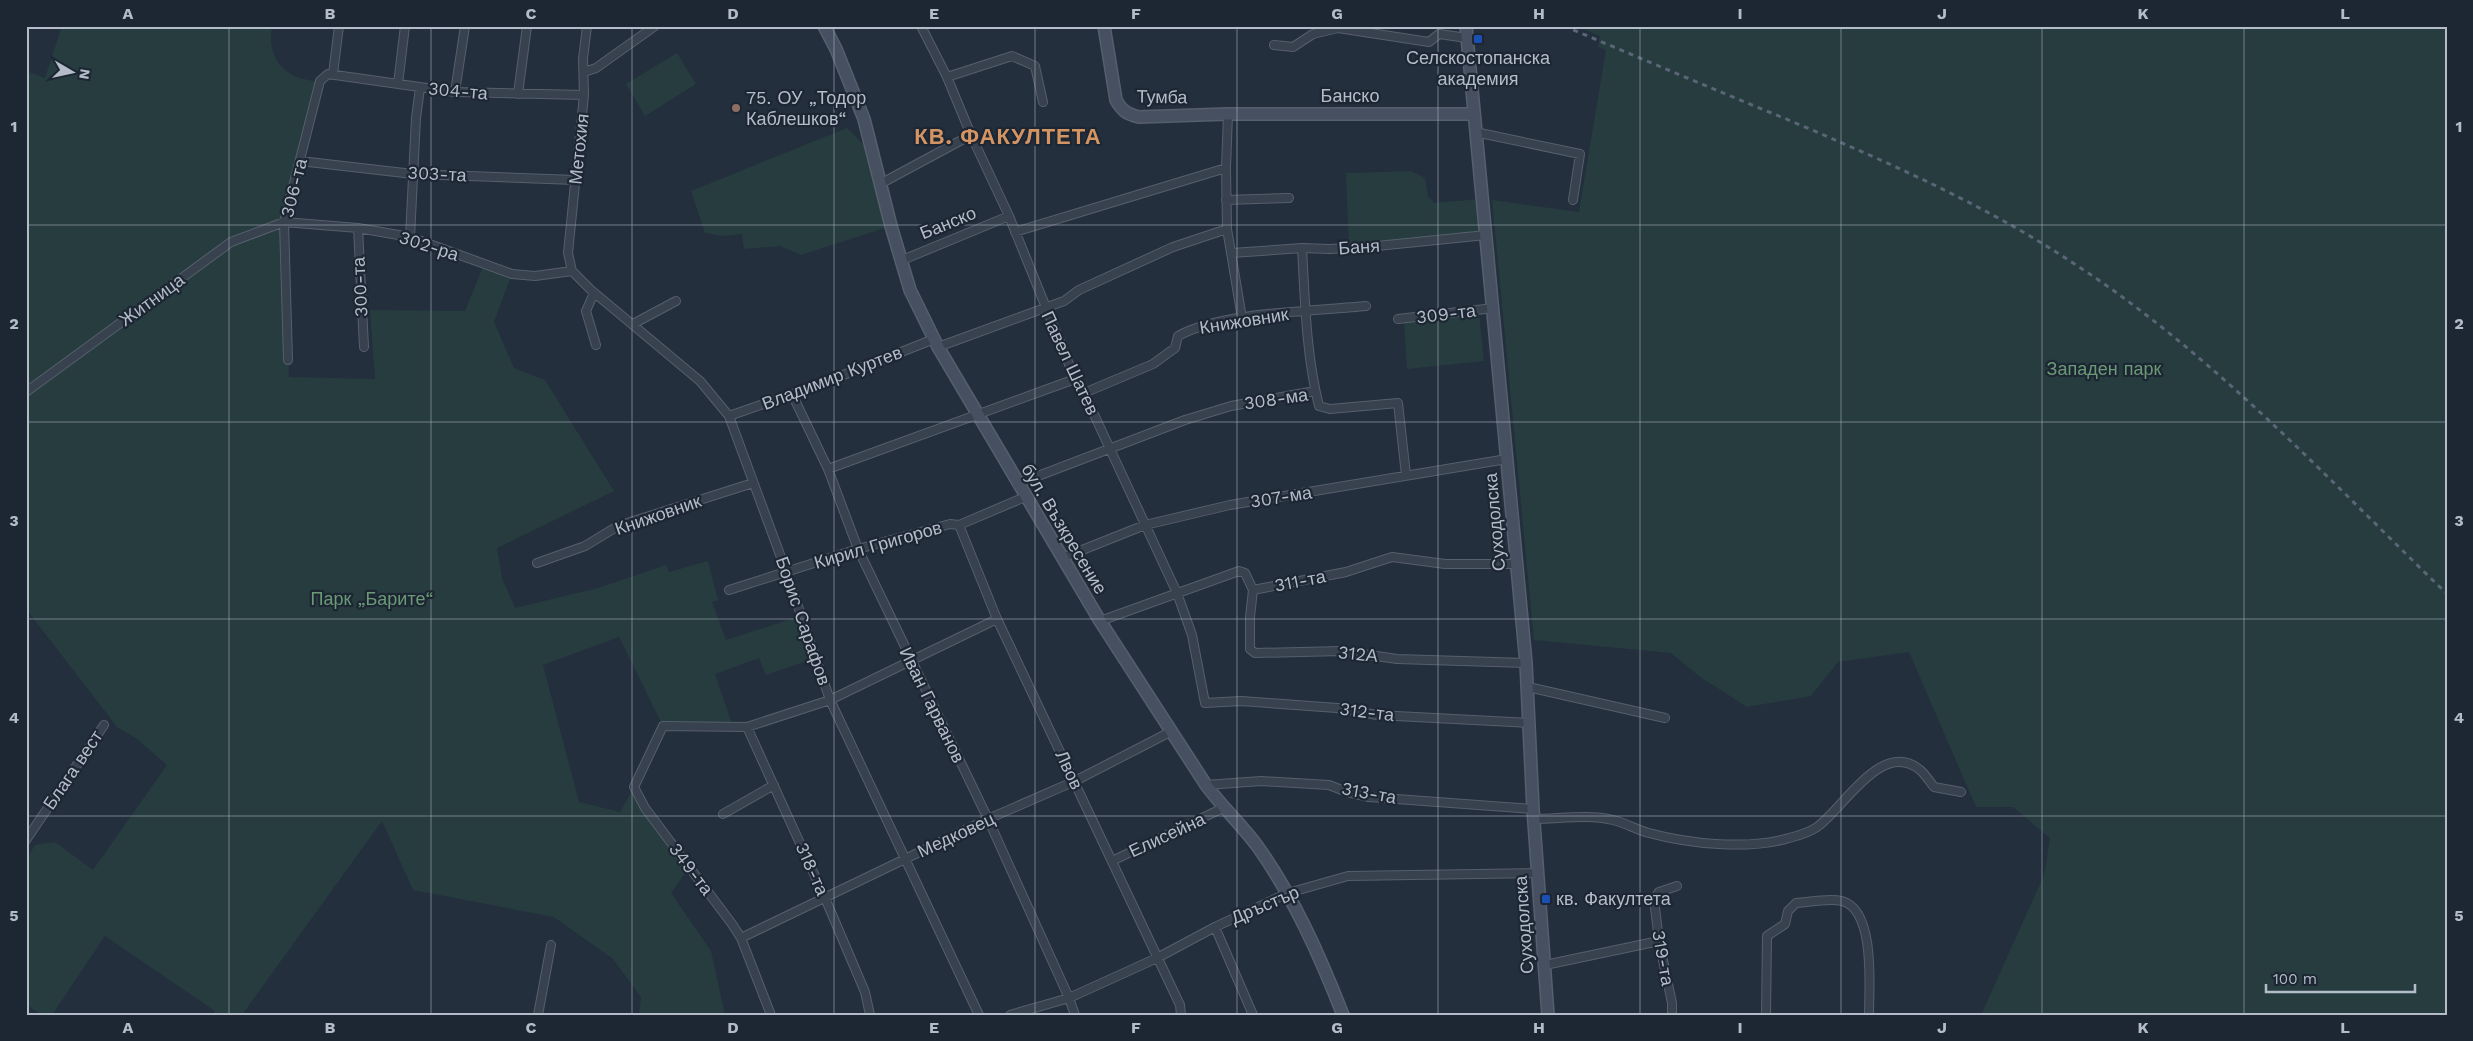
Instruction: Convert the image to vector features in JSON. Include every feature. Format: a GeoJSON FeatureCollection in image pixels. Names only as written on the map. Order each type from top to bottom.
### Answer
{"type":"FeatureCollection","features":[{"type":"Feature","properties":{"kind":"street"},"geometry":{"type":"LineString","coordinates":[[333,74],[339,26]]}},
{"type":"Feature","properties":{"kind":"street"},"geometry":{"type":"LineString","coordinates":[[398,84],[405,26]]}},
{"type":"Feature","properties":{"kind":"street"},"geometry":{"type":"LineString","coordinates":[[455,92],[465,26]]}},
{"type":"Feature","properties":{"kind":"street"},"geometry":{"type":"LineString","coordinates":[[518,94],[527,26]]}},
{"type":"Feature","properties":{"kind":"street","name":"Метохия"},"geometry":{"type":"LineString","coordinates":[[572,271],[568,253],[584,95],[583,59],[586,26]]}},
{"type":"Feature","properties":{"kind":"street"},"geometry":{"type":"LineString","coordinates":[[584,72],[596,68],[655,26]]}},
{"type":"Feature","properties":{"kind":"street","name":"бул. Възкресение"},"geometry":{"type":"LineString","coordinates":[[824,26],[840,57],[864,119],[900,261],[910,290],[936,343],[1017,484],[1100,621],[1206,785],[1223,808],[1257,846],[1288,893],[1324,967],[1343,1015]]}},
{"type":"Feature","properties":{"kind":"street","name":"Павел Шатев"},"geometry":{"type":"LineString","coordinates":[[922,26],[1009,216],[1044,309],[1075,379],[1084,393],[1177,592],[1192,634],[1205,703]]}},
{"type":"Feature","properties":{"kind":"street","name":"Тумба"},"geometry":{"type":"LineString","coordinates":[[1104,26],[1116,100],[1121,109],[1129,115],[1139,117],[1228,114]]}},
{"type":"Feature","properties":{"kind":"street"},"geometry":{"type":"LineString","coordinates":[[1274,44],[1292,47],[1313,34],[1338,27],[1429,42],[1440,34],[1467,32]]}},
{"type":"Feature","properties":{"kind":"street","name":"Суходолска"},"geometry":{"type":"LineString","coordinates":[[1467,32],[1473,114],[1494,308],[1528,687],[1533,814],[1548,1015]]}},
{"type":"Feature","properties":{"kind":"street"},"geometry":{"type":"LineString","coordinates":[[947,77],[1012,56],[1035,66],[1043,102]]}},
{"type":"Feature","properties":{"kind":"street","name":"306-та"},"geometry":{"type":"LineString","coordinates":[[288,360],[284,222],[320,81],[328,74],[333,74]]}},
{"type":"Feature","properties":{"kind":"street","name":"304-та"},"geometry":{"type":"LineString","coordinates":[[333,74],[455,92],[584,95]]}},
{"type":"Feature","properties":{"kind":"street"},"geometry":{"type":"LineString","coordinates":[[410,237],[416,118],[420,88]]}},
{"type":"Feature","properties":{"kind":"street"},"geometry":{"type":"LineString","coordinates":[[1228,114],[1226,168],[1227,229],[1242,318]]}},
{"type":"Feature","properties":{"kind":"street","name":"Банско"},"geometry":{"type":"LineString","coordinates":[[1228,114],[1473,114]]}},
{"type":"Feature","properties":{"kind":"street"},"geometry":{"type":"LineString","coordinates":[[1475,132],[1580,154],[1573,200]]}},
{"type":"Feature","properties":{"kind":"street"},"geometry":{"type":"LineString","coordinates":[[880,184],[971,135]]}},
{"type":"Feature","properties":{"kind":"street","name":"303-та"},"geometry":{"type":"LineString","coordinates":[[300,161],[413,174],[575,180]]}},
{"type":"Feature","properties":{"kind":"street"},"geometry":{"type":"LineString","coordinates":[[1015,232],[1226,168]]}},
{"type":"Feature","properties":{"kind":"street"},"geometry":{"type":"LineString","coordinates":[[1226,200],[1289,198]]}},
{"type":"Feature","properties":{"kind":"street","name":"Банско"},"geometry":{"type":"LineString","coordinates":[[900,261],[1009,216]]}},
{"type":"Feature","properties":{"kind":"street","name":"302-ра"},"geometry":{"type":"LineString","coordinates":[[284,222],[358,228],[410,237],[512,274],[535,276],[572,271]]}},
{"type":"Feature","properties":{"kind":"street","name":"Житница"},"geometry":{"type":"LineString","coordinates":[[26,392],[231,242],[284,222]]}},
{"type":"Feature","properties":{"kind":"street","name":"300-та"},"geometry":{"type":"LineString","coordinates":[[358,228],[364,347]]}},
{"type":"Feature","properties":{"kind":"street","name":"Владимир Куртев"},"geometry":{"type":"LineString","coordinates":[[729,416],[936,343],[1044,309],[1064,301],[1079,290],[1173,247],[1227,229]]}},
{"type":"Feature","properties":{"kind":"street","name":"Баня"},"geometry":{"type":"LineString","coordinates":[[1232,253],[1302,248],[1330,249],[1486,235]]}},
{"type":"Feature","properties":{"kind":"street"},"geometry":{"type":"LineString","coordinates":[[1302,248],[1306,312],[1315,391]]}},
{"type":"Feature","properties":{"kind":"street","name":"Борис Сарафов"},"geometry":{"type":"LineString","coordinates":[[572,271],[594,293],[700,381],[729,416],[786,571],[830,700],[979,1015]]}},
{"type":"Feature","properties":{"kind":"street"},"geometry":{"type":"LineString","coordinates":[[594,293],[586,310],[596,345]]}},
{"type":"Feature","properties":{"kind":"street"},"geometry":{"type":"LineString","coordinates":[[632,324],[676,302]]}},
{"type":"Feature","properties":{"kind":"street","name":"Книжовник"},"geometry":{"type":"LineString","coordinates":[[1084,393],[1153,364],[1175,348],[1178,336],[1192,329],[1242,318],[1366,306]]}},
{"type":"Feature","properties":{"kind":"street","name":"309-та"},"geometry":{"type":"LineString","coordinates":[[1398,319],[1494,308]]}},
{"type":"Feature","properties":{"kind":"street"},"geometry":{"type":"LineString","coordinates":[[828,469],[1075,379]]}},
{"type":"Feature","properties":{"kind":"street","name":"308-ма"},"geometry":{"type":"LineString","coordinates":[[1108,447],[1232,406],[1315,391],[1318,406],[1330,409],[1398,403],[1406,475]]}},
{"type":"Feature","properties":{"kind":"street","name":"Иван Гарванов"},"geometry":{"type":"LineString","coordinates":[[792,394],[828,469],[858,549],[988,819],[1075,1015]]}},
{"type":"Feature","properties":{"kind":"street"},"geometry":{"type":"LineString","coordinates":[[1017,484],[1108,447]]}},
{"type":"Feature","properties":{"kind":"street","name":"307-ма"},"geometry":{"type":"LineString","coordinates":[[1062,558],[1145,525],[1230,505],[1507,460]]}},
{"type":"Feature","properties":{"kind":"street","name":"Книжовник"},"geometry":{"type":"LineString","coordinates":[[537,563],[585,546],[618,526],[753,483]]}},
{"type":"Feature","properties":{"kind":"street","name":"Кирил Григоров"},"geometry":{"type":"LineString","coordinates":[[729,590],[858,549],[950,524],[959,525],[1025,497]]}},
{"type":"Feature","properties":{"kind":"street","name":"Лвов"},"geometry":{"type":"LineString","coordinates":[[959,525],[997,619],[1180,1005],[1181,1015]]}},
{"type":"Feature","properties":{"kind":"street","name":"311-та"},"geometry":{"type":"LineString","coordinates":[[1100,621],[1238,571],[1245,573],[1253,590],[1346,572],[1392,557],[1445,564],[1517,564]]}},
{"type":"Feature","properties":{"kind":"street","name":"312А"},"geometry":{"type":"LineString","coordinates":[[1253,590],[1250,618],[1250,649],[1255,653],[1342,651],[1397,659],[1526,663]]}},
{"type":"Feature","properties":{"kind":"street"},"geometry":{"type":"LineString","coordinates":[[747,727],[830,700],[997,619]]}},
{"type":"Feature","properties":{"kind":"street"},"geometry":{"type":"LineString","coordinates":[[1528,687],[1665,718]]}},
{"type":"Feature","properties":{"kind":"street","name":"312-та"},"geometry":{"type":"LineString","coordinates":[[1205,703],[1241,702],[1337,708],[1377,715],[1529,723]]}},
{"type":"Feature","properties":{"kind":"street","name":"Блага вест"},"geometry":{"type":"LineString","coordinates":[[26,840],[104,725]]}},
{"type":"Feature","properties":{"kind":"street","name":"349-та"},"geometry":{"type":"LineString","coordinates":[[747,727],[663,726],[634,787],[645,808],[741,938],[771,1015]]}},
{"type":"Feature","properties":{"kind":"street","name":"318-та"},"geometry":{"type":"LineString","coordinates":[[747,727],[825,898],[865,992],[870,1015]]}},
{"type":"Feature","properties":{"kind":"street","name":"Медковец"},"geometry":{"type":"LineString","coordinates":[[741,938],[988,819],[1075,781],[1172,731]]}},
{"type":"Feature","properties":{"kind":"street","name":"313-та"},"geometry":{"type":"LineString","coordinates":[[1206,785],[1261,781],[1329,785],[1347,792],[1369,796],[1533,814],[1613,820],[1650,833],[1727,846],[1756,845],[1788,838],[1816,828],[1839,807],[1863,779],[1887,763],[1905,763],[1919,769],[1934,787],[1962,792]]}},
{"type":"Feature","properties":{"kind":"street"},"geometry":{"type":"LineString","coordinates":[[723,814],[774,785]]}},
{"type":"Feature","properties":{"kind":"street","name":"Елисейна"},"geometry":{"type":"LineString","coordinates":[[1112,861],[1223,808]]}},
{"type":"Feature","properties":{"kind":"street","name":"Дръстър"},"geometry":{"type":"LineString","coordinates":[[1010,1015],[1069,998],[1157,958],[1215,927],[1288,893],[1348,876],[1538,873]]}},
{"type":"Feature","properties":{"kind":"street","name":"319-та"},"geometry":{"type":"LineString","coordinates":[[1672,1015],[1672,1003],[1659,941],[1654,899],[1659,892],[1678,886]]}},
{"type":"Feature","properties":{"kind":"street"},"geometry":{"type":"LineString","coordinates":[[1766,1015],[1767,936],[1785,924],[1788,911],[1796,903],[1843,901],[1858,912],[1869,946],[1869,1015]]}},
{"type":"Feature","properties":{"kind":"street"},"geometry":{"type":"LineString","coordinates":[[1215,927],[1253,1015]]}},
{"type":"Feature","properties":{"kind":"street"},"geometry":{"type":"LineString","coordinates":[[1545,965],[1659,941]]}},
{"type":"Feature","properties":{"kind":"street"},"geometry":{"type":"LineString","coordinates":[[538,1015],[551,945]]}},
{"type":"Feature","properties":{"kind":"green space","name":"Парк „Барите“"},"geometry":{"type":"Polygon","coordinates":[[[62,26],[272,26],[272,49],[281,66],[289,73],[298,77],[320,81],[284,222],[289,377],[375,379],[370,310],[465,311],[484,264],[512,274],[494,322],[514,368],[545,380],[614,491],[497,548],[502,578],[515,608],[598,588],[666,565],[669,572],[708,561],[718,600],[712,602],[726,640],[801,616],[816,658],[766,675],[759,658],[715,674],[733,727],[663,726],[619,637],[543,665],[579,802],[620,812],[634,787],[689,868],[671,893],[711,951],[725,1015],[639,1015],[641,997],[613,959],[554,917],[413,890],[382,821],[242,1015],[212,1015],[215,1011],[105,936],[52,1015],[41,1015],[26,1004],[26,860],[35,845],[55,842],[93,870],[167,765],[136,738],[118,728],[26,609],[26,71],[45,78],[62,26]]]}},
{"type":"Feature","properties":{"kind":"green space","name":"Западен парк"},"geometry":{"type":"Polygon","coordinates":[[[1577,26],[2447,26],[2447,1015],[1981,1015],[2044,875],[2050,838],[2013,807],[1976,807],[1909,652],[1838,662],[1811,696],[1747,707],[1699,676],[1671,653],[1534,640],[1492,200],[1579,212],[1606,50],[1598,47],[1600,36],[1577,26]]]}},
{"type":"Feature","properties":{"kind":"green space"},"geometry":{"type":"Polygon","coordinates":[[[677,53],[696,84],[645,116],[626,84],[677,53]]]}},
{"type":"Feature","properties":{"kind":"green space"},"geometry":{"type":"Polygon","coordinates":[[[847,128],[873,154],[891,226],[801,255],[780,246],[744,249],[742,234],[722,236],[705,233],[691,191],[847,128]]]}},
{"type":"Feature","properties":{"kind":"green space"},"geometry":{"type":"Polygon","coordinates":[[[1411,171],[1425,178],[1428,197],[1435,203],[1482,199],[1486,235],[1349,248],[1346,173],[1411,171]]]}},
{"type":"Feature","properties":{"kind":"green space"},"geometry":{"type":"Polygon","coordinates":[[[1479,314],[1484,361],[1407,369],[1404,322],[1479,314]]]}},
{"type":"Feature","properties":{"kind":"railway"},"geometry":{"type":"LineString","coordinates":[[1564,26],[1791,121],[1932,184],[2000,219],[2067,259],[2119,294],[2218,374],[2311,461],[2447,594]]}},
{"type":"Feature","properties":{"kind":"place","name":"Селскостопанска академия"},"geometry":{"type":"Point","coordinates":[1478,39]}},
{"type":"Feature","properties":{"kind":"place","name":"75. ОУ „Тодор Каблешков“"},"geometry":{"type":"Point","coordinates":[736,108]}},
{"type":"Feature","properties":{"kind":"place","name":"кв. Факултета"},"geometry":{"type":"Point","coordinates":[1546,899]}},
{"type":"Feature","properties":{"kind":"district","name":"КВ. ФАКУЛТЕТА"},"geometry":{"type":"Point","coordinates":[1008,136]}}]}
